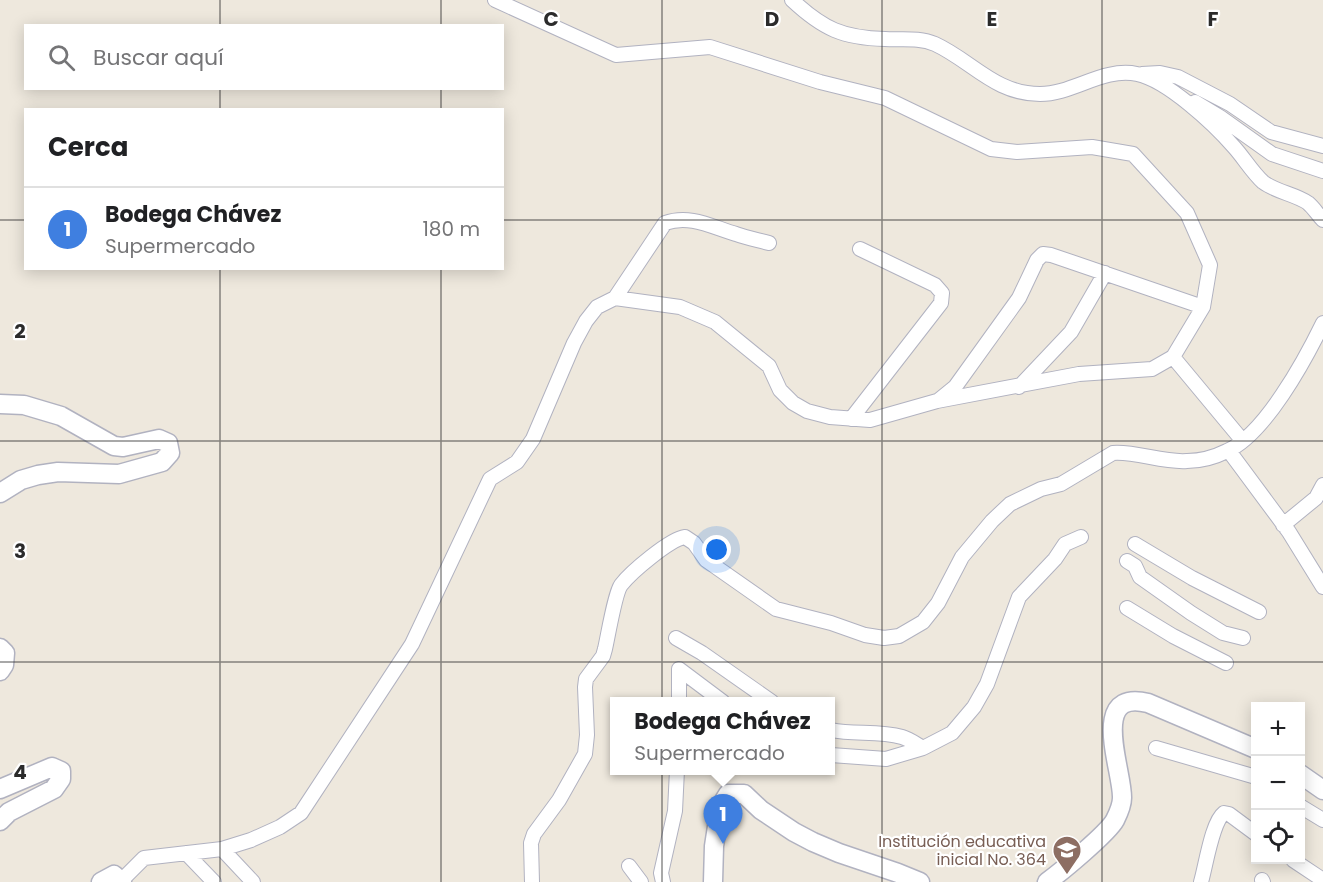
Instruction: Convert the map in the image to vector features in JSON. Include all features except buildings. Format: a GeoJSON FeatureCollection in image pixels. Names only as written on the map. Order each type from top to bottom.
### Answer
{"type":"FeatureCollection","features":[{"type":"Feature","properties":{"kind":"street"},"geometry":{"type":"LineString","coordinates":[[495,0],[616,55],[710,47],[820,82],[885,98],[991,149],[1017,152],[1092,147],[1133,154],[1187,213],[1210,265],[1203,307],[1173,357],[1152,369],[1079,374],[937,401],[870,420],[830,417],[807,411],[793,403],[780,390],[769,366],[716,322],[680,307],[615,298]]}},
{"type":"Feature","properties":{"kind":"street"},"geometry":{"type":"LineString","coordinates":[[792,0],[813,20],[831,30],[866,37],[921,40],[933,43],[996,83],[1014,90],[1040,94],[1065,90],[1110,74],[1160,73],[1178,77],[1230,104],[1271,132],[1323,146]]}},
{"type":"Feature","properties":{"kind":"street"},"geometry":{"type":"LineString","coordinates":[[1137,74],[1162,85],[1184,99],[1232,145],[1263,181],[1309,204],[1323,220]]}},
{"type":"Feature","properties":{"kind":"street"},"geometry":{"type":"LineString","coordinates":[[1184,99],[1220,117],[1272,154],[1323,171]]}},
{"type":"Feature","properties":{"kind":"street"},"geometry":{"type":"LineString","coordinates":[[101,882],[114,875],[122,881],[144,858],[222,849],[251,840],[280,827],[301,813],[412,644],[490,479],[517,462],[533,439],[586,321],[597,307],[615,298],[665,223],[676,219],[705,223],[734,234],[769,243]]}},
{"type":"Feature","properties":{"kind":"street"},"geometry":{"type":"LineString","coordinates":[[851,419],[940,303],[942,293],[935,285],[860,249]]}},
{"type":"Feature","properties":{"kind":"street"},"geometry":{"type":"LineString","coordinates":[[937,401],[955,387],[1019,298],[1042,254],[1051,255],[1203,307]]}},
{"type":"Feature","properties":{"kind":"street"},"geometry":{"type":"LineString","coordinates":[[1019,387],[1071,332],[1105,273]]}},
{"type":"Feature","properties":{"kind":"street"},"geometry":{"type":"LineString","coordinates":[[531,882],[531,843],[534,834],[559,800],[585,754],[586,679],[603,656],[620,586],[665,545],[677,538],[685,537],[694,543],[706,560],[776,609],[831,623],[866,635],[884,638],[899,636],[923,622],[938,603],[962,557],[992,521],[1010,504],[1041,489],[1061,483],[1113,453],[1186,462],[1229,451],[1261,424],[1309,353],[1323,323]]}},
{"type":"Feature","properties":{"kind":"street"},"geometry":{"type":"LineString","coordinates":[[1173,357],[1242,440]]}},
{"type":"Feature","properties":{"kind":"street"},"geometry":{"type":"LineString","coordinates":[[0,404],[24,405],[61,416],[114,446],[123,447],[159,439],[168,443],[170,453],[162,462],[119,474],[58,472],[38,475],[21,480],[0,493]]}},
{"type":"Feature","properties":{"kind":"street"},"geometry":{"type":"LineString","coordinates":[[1229,451],[1284,525],[1323,587]]}},
{"type":"Feature","properties":{"kind":"street"},"geometry":{"type":"LineString","coordinates":[[1284,525],[1316,498],[1323,485]]}},
{"type":"Feature","properties":{"kind":"street"},"geometry":{"type":"LineString","coordinates":[[835,755],[886,759],[922,748],[952,733],[974,707],[987,684],[1019,597],[1065,544],[1081,537]]}},
{"type":"Feature","properties":{"kind":"street"},"geometry":{"type":"LineString","coordinates":[[1136,544],[1192,578],[1259,612]]}},
{"type":"Feature","properties":{"kind":"street"},"geometry":{"type":"LineString","coordinates":[[1127,561],[1135,566],[1140,577],[1191,614],[1223,633],[1244,638]]}},
{"type":"Feature","properties":{"kind":"street"},"geometry":{"type":"LineString","coordinates":[[1127,608],[1173,636],[1226,663]]}},
{"type":"Feature","properties":{"kind":"street"},"geometry":{"type":"LineString","coordinates":[[676,638],[702,653],[765,697]]}},
{"type":"Feature","properties":{"kind":"street"},"geometry":{"type":"LineString","coordinates":[[0,648],[5,653],[4,665],[0,671]]}},
{"type":"Feature","properties":{"kind":"street"},"geometry":{"type":"LineString","coordinates":[[679,697],[679,669],[716,697]]}},
{"type":"Feature","properties":{"kind":"street"},"geometry":{"type":"LineString","coordinates":[[1047,882],[1104,834],[1114,821],[1122,799],[1115,757],[1113,720],[1123,703],[1136,700],[1148,702],[1251,746]]}},
{"type":"Feature","properties":{"kind":"street"},"geometry":{"type":"LineString","coordinates":[[835,731],[884,733],[904,737],[922,748]]}},
{"type":"Feature","properties":{"kind":"street"},"geometry":{"type":"LineString","coordinates":[[1156,748],[1251,776]]}},
{"type":"Feature","properties":{"kind":"street"},"geometry":{"type":"LineString","coordinates":[[0,789],[52,767],[61,771],[61,779],[54,789],[9,812],[0,821]]}},
{"type":"Feature","properties":{"kind":"street"},"geometry":{"type":"LineString","coordinates":[[663,882],[662,873],[675,811],[677,775]]}},
{"type":"Feature","properties":{"kind":"street"},"geometry":{"type":"LineString","coordinates":[[1305,777],[1323,790]]}},
{"type":"Feature","properties":{"kind":"street"},"geometry":{"type":"LineString","coordinates":[[713,882],[714,846],[720,807],[728,794],[744,794],[762,810],[813,842],[920,882]]}},
{"type":"Feature","properties":{"kind":"street"},"geometry":{"type":"LineString","coordinates":[[1305,809],[1323,820]]}},
{"type":"Feature","properties":{"kind":"street"},"geometry":{"type":"LineString","coordinates":[[1201,882],[1215,826],[1221,815],[1229,814],[1251,830]]}},
{"type":"Feature","properties":{"kind":"street"},"geometry":{"type":"LineString","coordinates":[[222,849],[253,882]]}},
{"type":"Feature","properties":{"kind":"street"},"geometry":{"type":"LineString","coordinates":[[186,853],[214,882]]}},
{"type":"Feature","properties":{"kind":"street"},"geometry":{"type":"LineString","coordinates":[[1299,864],[1323,880]]}},
{"type":"Feature","properties":{"kind":"street"},"geometry":{"type":"LineString","coordinates":[[629,866],[641,882]]}},
{"type":"Feature","properties":{"kind":"place","name":"Bodega Chávez"},"geometry":{"type":"Point","coordinates":[723,844]}},
{"type":"Feature","properties":{"kind":"place","name":"Institución educativa inicial No. 364"},"geometry":{"type":"Point","coordinates":[1067,876]}}]}
